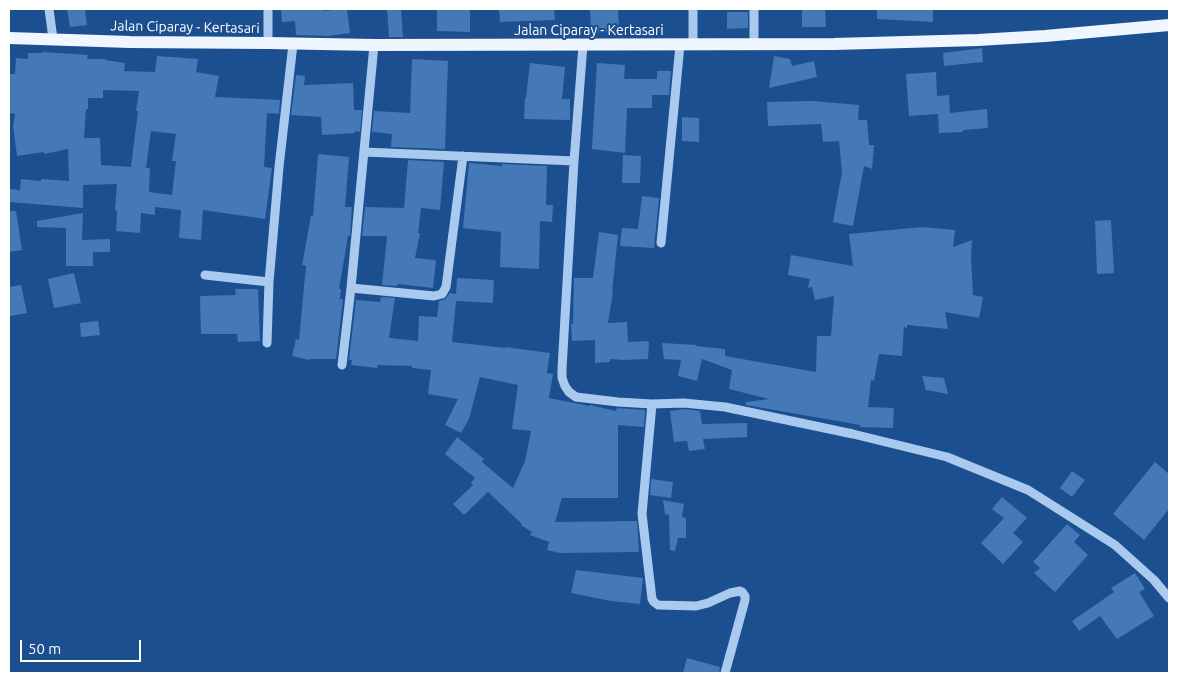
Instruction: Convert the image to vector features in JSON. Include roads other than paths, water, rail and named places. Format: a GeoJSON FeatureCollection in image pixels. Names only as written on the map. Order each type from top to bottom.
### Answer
{"type":"FeatureCollection","features":[{"type":"Feature","properties":{"kind":"main road","name":"Jalan Ciparay - Kertasari"},"geometry":{"type":"LineString","coordinates":[[9,38],[374,45],[754,45],[978,40],[1045,36],[1169,24]]}},
{"type":"Feature","properties":{"kind":"street"},"geometry":{"type":"LineString","coordinates":[[49,9],[53,39]]}},
{"type":"Feature","properties":{"kind":"street"},"geometry":{"type":"LineString","coordinates":[[268,9],[268,43]]}},
{"type":"Feature","properties":{"kind":"street"},"geometry":{"type":"LineString","coordinates":[[661,243],[686,45],[693,9]]}},
{"type":"Feature","properties":{"kind":"street"},"geometry":{"type":"LineString","coordinates":[[754,9],[754,45]]}},
{"type":"Feature","properties":{"kind":"street"},"geometry":{"type":"LineString","coordinates":[[267,343],[269,282],[279,167],[293,44]]}},
{"type":"Feature","properties":{"kind":"street"},"geometry":{"type":"LineString","coordinates":[[342,365],[374,45]]}},
{"type":"Feature","properties":{"kind":"street"},"geometry":{"type":"LineString","coordinates":[[583,46],[574,161],[562,369],[562,378],[569,392],[576,397],[618,402],[684,403],[725,407],[853,434],[947,457],[1028,490],[1115,545],[1154,580],[1169,598]]}},
{"type":"Feature","properties":{"kind":"street"},"geometry":{"type":"LineString","coordinates":[[364,152],[574,161]]}},
{"type":"Feature","properties":{"kind":"street"},"geometry":{"type":"LineString","coordinates":[[351,288],[434,296],[442,294],[446,287],[463,156]]}},
{"type":"Feature","properties":{"kind":"street"},"geometry":{"type":"LineString","coordinates":[[205,275],[269,282]]}},
{"type":"Feature","properties":{"kind":"street"},"geometry":{"type":"LineString","coordinates":[[652,404],[642,514],[652,599],[658,605],[696,606],[730,593],[742,592],[745,596],[725,673]]}}]}
